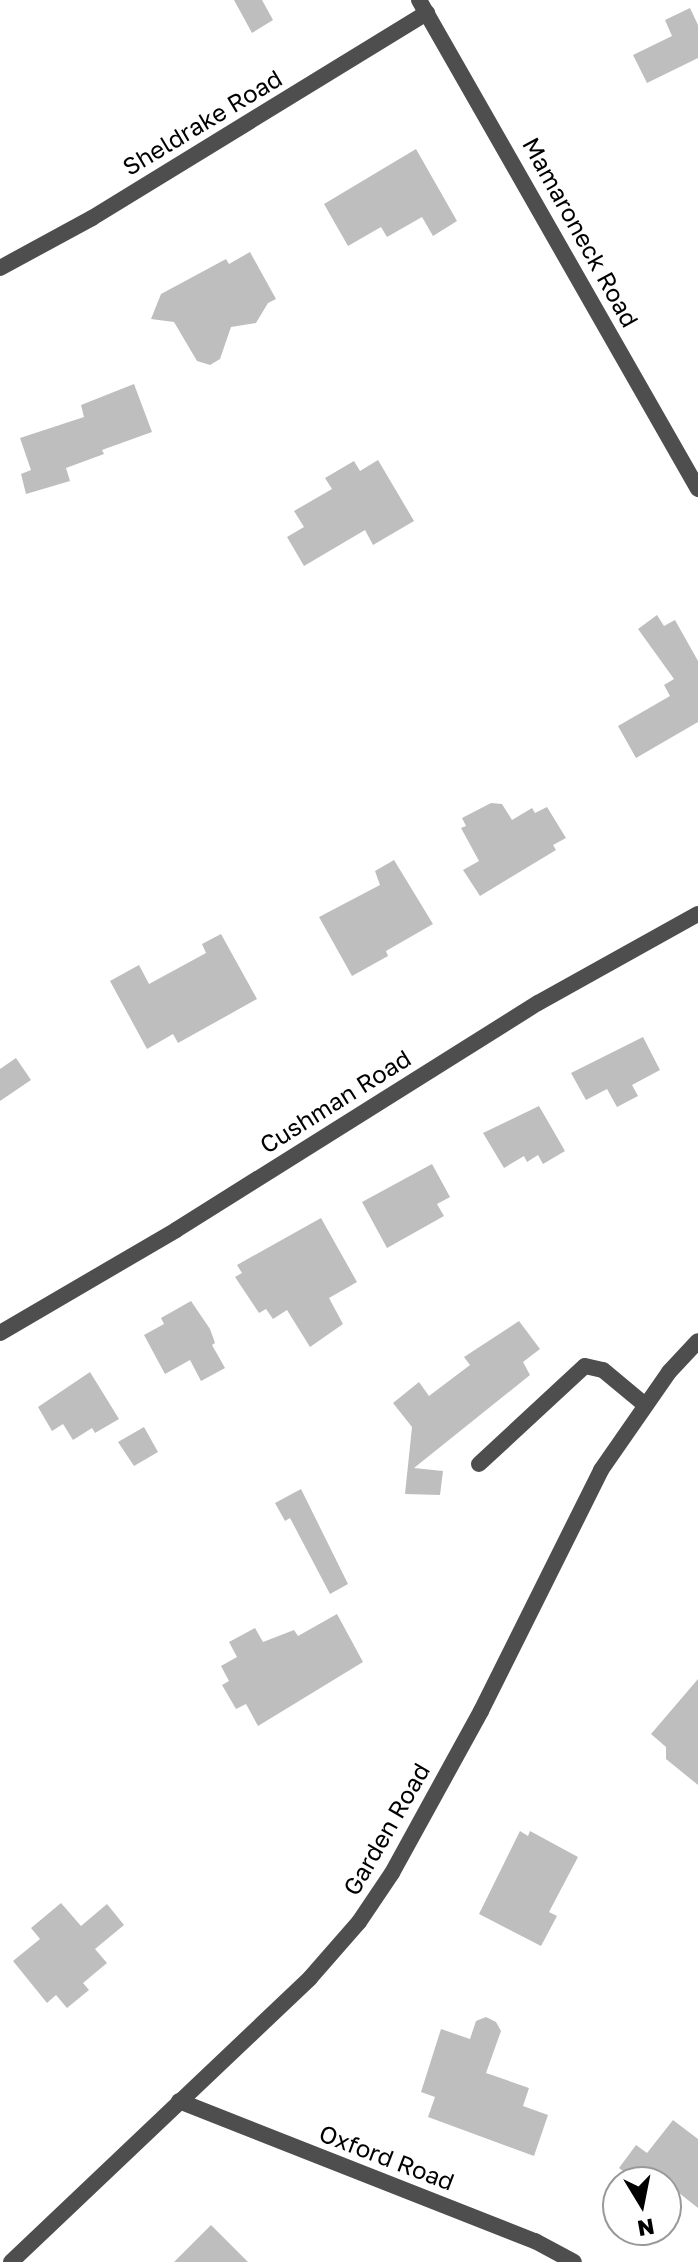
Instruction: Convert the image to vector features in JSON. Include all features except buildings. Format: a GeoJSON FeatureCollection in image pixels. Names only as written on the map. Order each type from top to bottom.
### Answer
{"type":"FeatureCollection","features":[{"type":"Feature","properties":{"kind":"street","name":"Sheldrake Road"},"geometry":{"type":"LineString","coordinates":[[0,268],[92,218],[423,7]]}},
{"type":"Feature","properties":{"kind":"street","name":"Mamaroneck Road"},"geometry":{"type":"LineString","coordinates":[[423,7],[698,489]]}},
{"type":"Feature","properties":{"kind":"street","name":"Cushman Road"},"geometry":{"type":"LineString","coordinates":[[0,1333],[176,1230],[538,1003],[698,914]]}},
{"type":"Feature","properties":{"kind":"street","name":"Garden Road"},"geometry":{"type":"LineString","coordinates":[[11,2262],[310,1978],[373,1902],[481,1711],[601,1470],[644,1404],[698,1341]]}},
{"type":"Feature","properties":{"kind":"street"},"geometry":{"type":"LineString","coordinates":[[479,1464],[585,1366],[603,1370],[644,1404]]}},
{"type":"Feature","properties":{"kind":"street","name":"Oxford Road"},"geometry":{"type":"LineString","coordinates":[[179,2101],[535,2241],[574,2262]]}}]}
